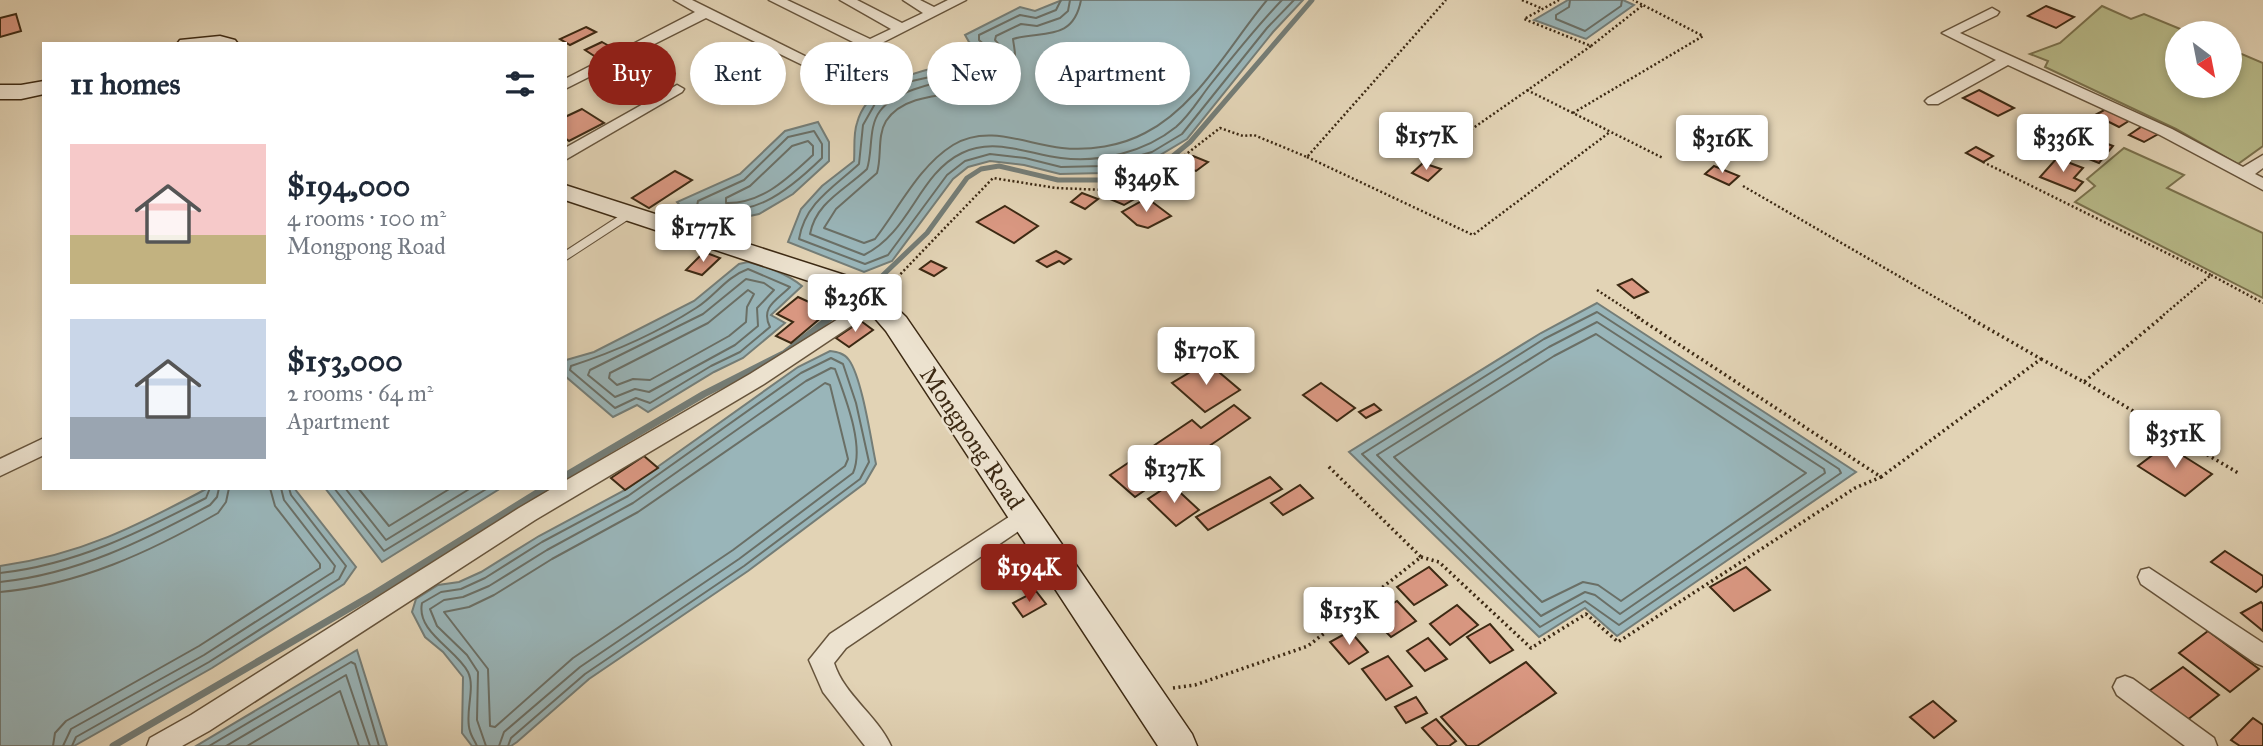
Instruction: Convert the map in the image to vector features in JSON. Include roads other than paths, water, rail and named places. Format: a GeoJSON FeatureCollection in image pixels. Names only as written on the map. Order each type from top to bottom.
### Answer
{"type":"FeatureCollection","features":[{"type":"Feature","properties":{"kind":"main road"},"geometry":{"type":"LineString","coordinates":[[0,92],[21,92],[42,87]]}},
{"type":"Feature","properties":{"kind":"main road","name":"Mongpong Road"},"geometry":{"type":"LineString","coordinates":[[567,193],[851,286],[874,302],[896,324],[1180,746]]}},
{"type":"Feature","properties":{"kind":"street"},"geometry":{"type":"LineString","coordinates":[[681,0],[800,60]]}},
{"type":"Feature","properties":{"kind":"street"},"geometry":{"type":"LineString","coordinates":[[776,0],[865,42]]}},
{"type":"Feature","properties":{"kind":"street"},"geometry":{"type":"LineString","coordinates":[[847,0],[902,29]]}},
{"type":"Feature","properties":{"kind":"street"},"geometry":{"type":"LineString","coordinates":[[910,0],[934,13]]}},
{"type":"Feature","properties":{"kind":"street"},"geometry":{"type":"LineString","coordinates":[[877,42],[959,0]]}},
{"type":"Feature","properties":{"kind":"street"},"geometry":{"type":"LineString","coordinates":[[1992,12],[1949,33],[2166,132],[2263,185]]}},
{"type":"Feature","properties":{"kind":"street"},"geometry":{"type":"LineString","coordinates":[[567,84],[704,13]]}},
{"type":"Feature","properties":{"kind":"street"},"geometry":{"type":"LineString","coordinates":[[1933,101],[2008,59]]}},
{"type":"Feature","properties":{"kind":"street"},"geometry":{"type":"LineString","coordinates":[[567,154],[677,89]]}},
{"type":"Feature","properties":{"kind":"street"},"geometry":{"type":"LineString","coordinates":[[2243,175],[2263,160]]}},
{"type":"Feature","properties":{"kind":"street"},"geometry":{"type":"LineString","coordinates":[[567,490],[685,419],[757,380],[874,302]]}},
{"type":"Feature","properties":{"kind":"street"},"geometry":{"type":"LineString","coordinates":[[0,468],[42,447]]}},
{"type":"Feature","properties":{"kind":"street"},"geometry":{"type":"LineString","coordinates":[[159,746],[200,723],[567,490]]}},
{"type":"Feature","properties":{"kind":"street"},"geometry":{"type":"LineString","coordinates":[[879,746],[873,733],[825,680],[821,660],[838,641],[1024,516]]}},
{"type":"Feature","properties":{"kind":"street"},"geometry":{"type":"LineString","coordinates":[[2149,577],[2263,656]]}},
{"type":"Feature","properties":{"kind":"street"},"geometry":{"type":"LineString","coordinates":[[2125,687],[2205,746]]}},
{"type":"Feature","properties":{"kind":"lane"},"geometry":{"type":"LineString","coordinates":[[567,255],[632,212]]}},
{"type":"Feature","properties":{"kind":"water"},"geometry":{"type":"Polygon","coordinates":[[[1062,0],[1303,0],[1273,32],[1187,139],[1155,158],[1104,173],[1060,174],[1024,165],[990,161],[968,167],[953,179],[892,261],[864,272],[788,242],[801,209],[822,186],[854,161],[856,127],[862,110],[866,105],[913,105],[913,74],[927,70],[927,105],[1021,105],[1021,42],[969,42],[965,35],[1020,7],[1035,11],[1062,0]]]}},
{"type":"Feature","properties":{"kind":"water"},"geometry":{"type":"Polygon","coordinates":[[[1568,0],[1623,0],[1634,5],[1586,39],[1534,20],[1568,0]]]}},
{"type":"Feature","properties":{"kind":"water"},"geometry":{"type":"Polygon","coordinates":[[[818,122],[829,142],[829,161],[793,194],[759,214],[727,221],[685,211],[677,202],[740,174],[785,131],[818,122]]]}},
{"type":"Feature","properties":{"kind":"water"},"geometry":{"type":"Polygon","coordinates":[[[748,262],[776,271],[802,286],[771,315],[785,323],[743,358],[714,372],[648,412],[637,405],[613,417],[567,378],[567,360],[594,352],[694,301],[739,264],[748,262]]]}},
{"type":"Feature","properties":{"kind":"water"},"geometry":{"type":"Polygon","coordinates":[[[1597,303],[1856,472],[1617,636],[1585,608],[1539,637],[1349,452],[1541,333],[1597,303]]]}},
{"type":"Feature","properties":{"kind":"water"},"geometry":{"type":"Polygon","coordinates":[[[830,351],[843,354],[849,360],[862,394],[876,464],[865,483],[748,571],[589,679],[517,742],[511,746],[472,746],[462,733],[463,677],[443,652],[425,637],[412,612],[416,599],[438,585],[459,582],[481,572],[539,536],[625,490],[798,367],[830,351]]]}},
{"type":"Feature","properties":{"kind":"water"},"geometry":{"type":"Polygon","coordinates":[[[204,490],[296,490],[356,567],[344,584],[212,668],[74,746],[0,746],[0,566],[82,547],[157,515],[204,490]]]}},
{"type":"Feature","properties":{"kind":"water"},"geometry":{"type":"Polygon","coordinates":[[[327,490],[498,490],[382,562],[327,490]]]}},
{"type":"Feature","properties":{"kind":"water"},"geometry":{"type":"Polygon","coordinates":[[[357,650],[387,746],[196,746],[357,650]]]}},
{"type":"Feature","properties":{"kind":"waterway"},"geometry":{"type":"LineString","coordinates":[[829,318],[882,276],[927,233],[967,178],[981,169],[999,166],[1058,180],[1102,180],[1139,173],[1163,164],[1190,142],[1312,0]]}},
{"type":"Feature","properties":{"kind":"waterway"},"geometry":{"type":"LineString","coordinates":[[567,475],[704,394],[785,353],[831,317]]}},
{"type":"Feature","properties":{"kind":"waterway"},"geometry":{"type":"LineString","coordinates":[[113,746],[374,594],[542,490]]}}]}
